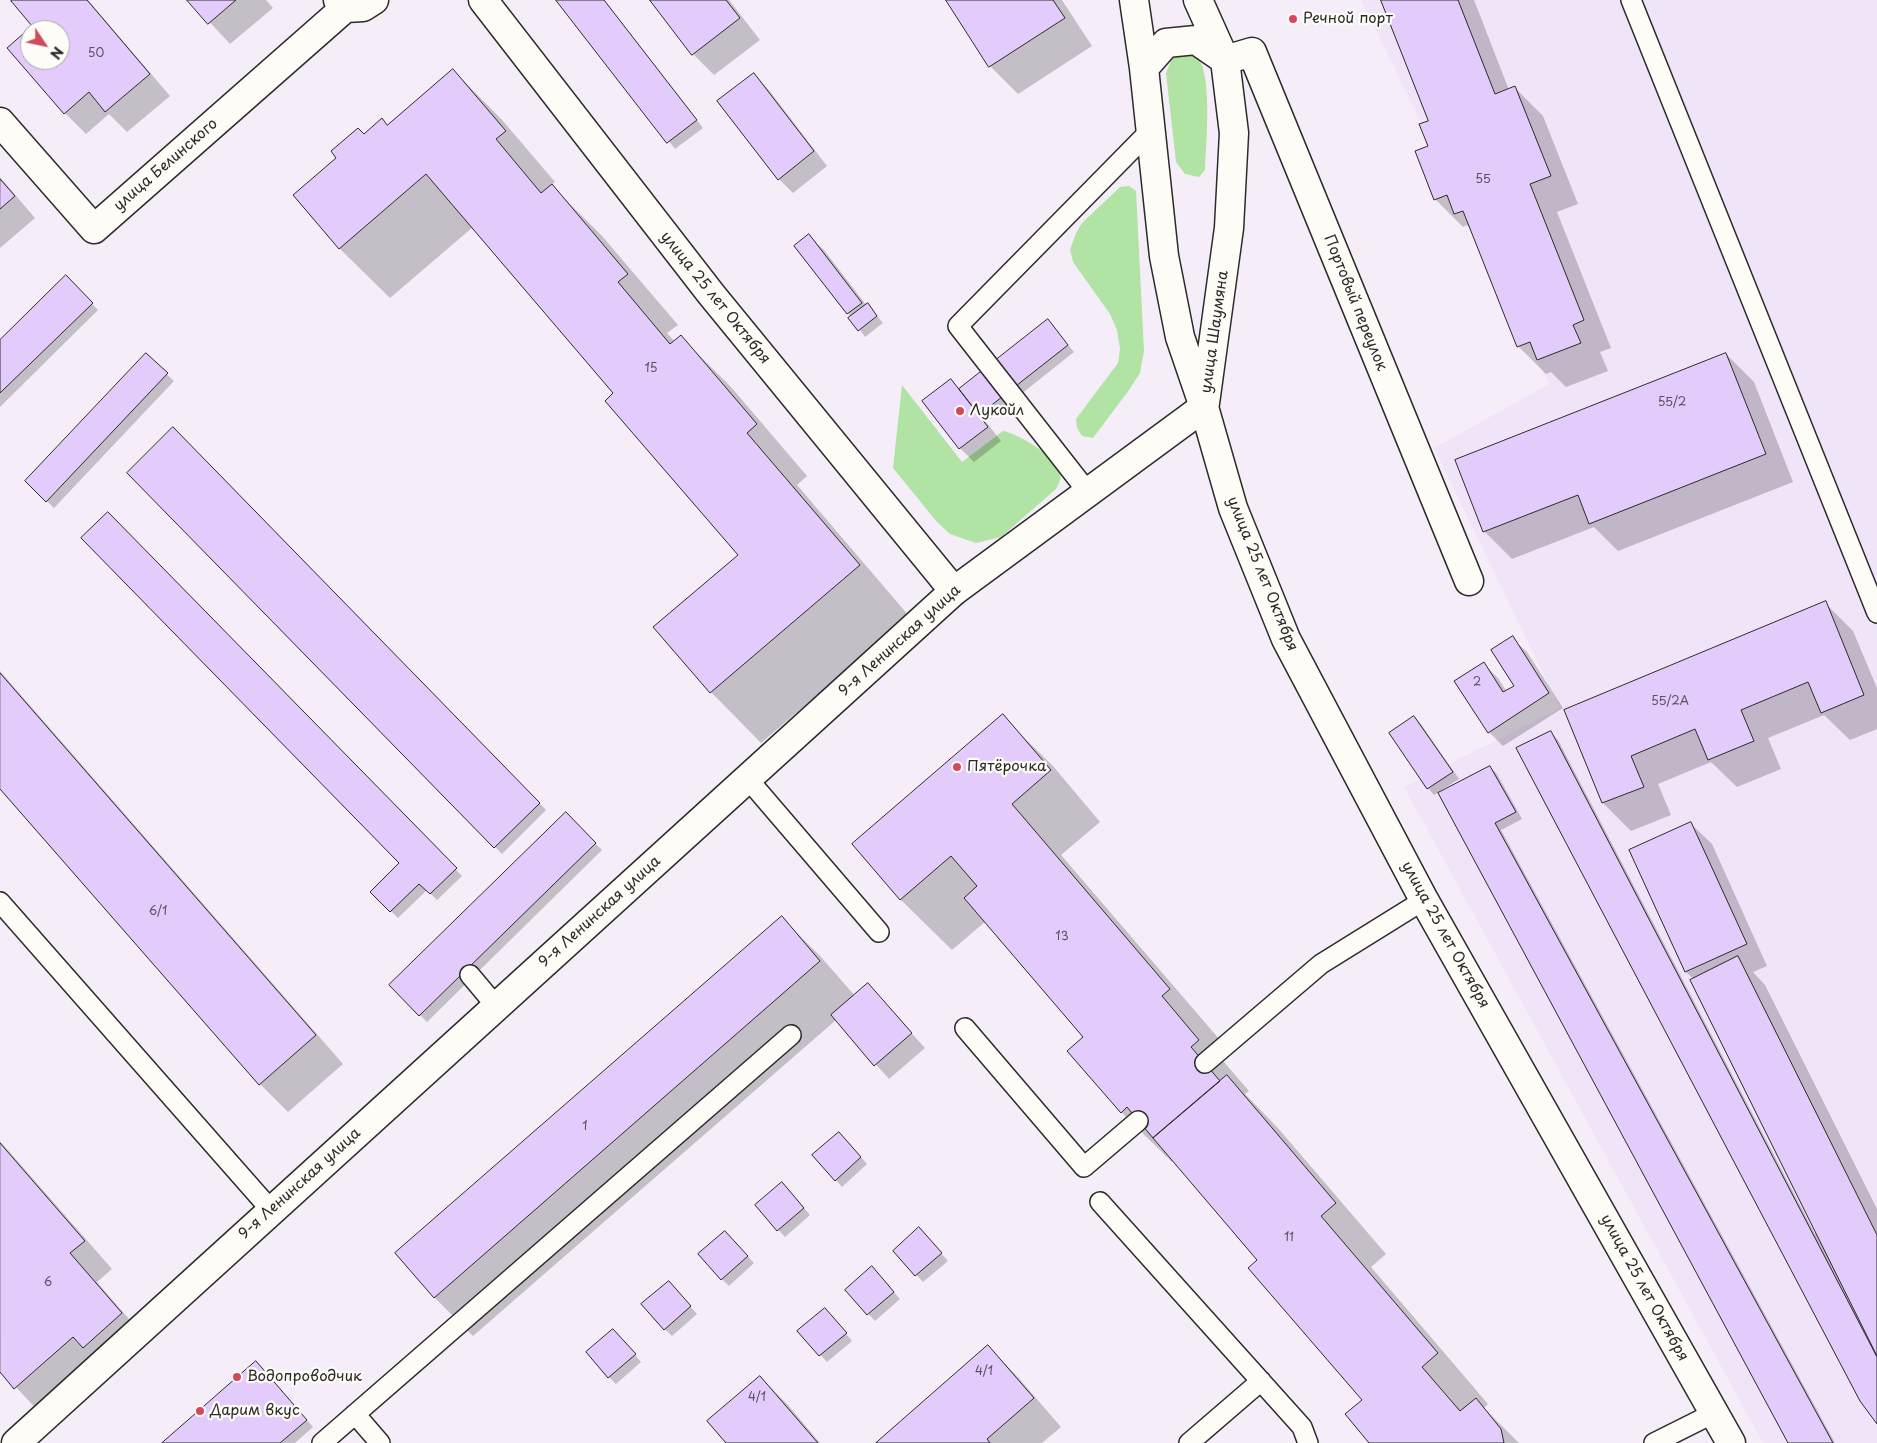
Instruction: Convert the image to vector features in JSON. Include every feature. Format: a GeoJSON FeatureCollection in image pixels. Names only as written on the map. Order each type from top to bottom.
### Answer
{"type":"FeatureCollection","features":[{"type":"Feature","properties":{"kind":"street"},"geometry":{"type":"LineString","coordinates":[[342,4],[363,7],[374,0]]}},
{"type":"Feature","properties":{"kind":"street","name":"улица 25 лет Октября"},"geometry":{"type":"LineString","coordinates":[[483,0],[711,294],[954,591]]}},
{"type":"Feature","properties":{"kind":"street","name":"улица Шаумяна"},"geometry":{"type":"LineString","coordinates":[[1134,0],[1144,68],[1164,256],[1180,336],[1204,406]]}},
{"type":"Feature","properties":{"kind":"street","name":"улица Шаумяна"},"geometry":{"type":"LineString","coordinates":[[1198,0],[1225,60],[1234,133],[1229,228],[1204,406]]}},
{"type":"Feature","properties":{"kind":"street","name":"улица Белинского"},"geometry":{"type":"LineString","coordinates":[[0,122],[94,229],[342,4]]}},
{"type":"Feature","properties":{"kind":"street"},"geometry":{"type":"LineString","coordinates":[[1144,68],[1166,43],[1196,40],[1225,60]]}},
{"type":"Feature","properties":{"kind":"street","name":"Портовый переулок"},"geometry":{"type":"LineString","coordinates":[[1225,60],[1252,52],[1469,581]]}},
{"type":"Feature","properties":{"kind":"street","name":"улица 25 лет Октября"},"geometry":{"type":"LineString","coordinates":[[1204,406],[1233,508],[1286,639],[1424,900],[1731,1443]]}},
{"type":"Feature","properties":{"kind":"street","name":"9-я Ленинская улица"},"geometry":{"type":"LineString","coordinates":[[16,1443],[954,591],[1204,406]]}},
{"type":"Feature","properties":{"kind":"lane"},"geometry":{"type":"LineString","coordinates":[[1631,0],[1877,613]]}},
{"type":"Feature","properties":{"kind":"lane"},"geometry":{"type":"LineString","coordinates":[[1087,491],[958,326],[1150,131]]}},
{"type":"Feature","properties":{"kind":"lane"},"geometry":{"type":"LineString","coordinates":[[747,778],[878,932]]}},
{"type":"Feature","properties":{"kind":"lane"},"geometry":{"type":"LineString","coordinates":[[1205,1063],[1321,964],[1424,900]]}},
{"type":"Feature","properties":{"kind":"lane"},"geometry":{"type":"LineString","coordinates":[[0,902],[271,1210]]}},
{"type":"Feature","properties":{"kind":"lane"},"geometry":{"type":"LineString","coordinates":[[470,975],[496,1006]]}},
{"type":"Feature","properties":{"kind":"lane"},"geometry":{"type":"LineString","coordinates":[[965,1028],[1084,1167],[1138,1121]]}},
{"type":"Feature","properties":{"kind":"lane"},"geometry":{"type":"LineString","coordinates":[[322,1443],[791,1035]]}},
{"type":"Feature","properties":{"kind":"lane"},"geometry":{"type":"LineString","coordinates":[[1100,1202],[1302,1427],[1308,1443]]}},
{"type":"Feature","properties":{"kind":"lane"},"geometry":{"type":"LineString","coordinates":[[1189,1443],[1261,1381]]}},
{"type":"Feature","properties":{"kind":"lane"},"geometry":{"type":"LineString","coordinates":[[1654,1443],[1714,1413]]}},
{"type":"Feature","properties":{"kind":"lane"},"geometry":{"type":"LineString","coordinates":[[355,1414],[380,1443]]}},
{"type":"Feature","properties":{"kind":"shaded area"},"geometry":{"type":"Polygon","coordinates":[[[1361,0],[1877,0],[1877,1443],[1763,1443],[1404,787],[1560,708],[1434,448],[1549,384],[1361,0]]]}},
{"type":"Feature","properties":{"kind":"green space"},"geometry":{"type":"Polygon","coordinates":[[[1186,52],[1197,57],[1202,65],[1207,94],[1205,170],[1199,177],[1185,174],[1176,162],[1166,73],[1173,56],[1186,52]]]}},
{"type":"Feature","properties":{"kind":"green space"},"geometry":{"type":"Polygon","coordinates":[[[1129,186],[1136,191],[1144,351],[1140,373],[1093,438],[1082,436],[1077,428],[1076,419],[1118,363],[1120,349],[1117,330],[1110,314],[1073,262],[1070,250],[1082,223],[1120,187],[1129,186]]]}},
{"type":"Feature","properties":{"kind":"green space"},"geometry":{"type":"Polygon","coordinates":[[[902,385],[962,462],[1003,431],[1035,446],[1057,464],[1061,475],[1056,489],[1001,537],[976,543],[950,534],[937,522],[893,468],[902,385]]]}},
{"type":"Feature","properties":{"kind":"building"},"geometry":{"type":"Polygon","coordinates":[[[87,0],[150,74],[105,112],[89,92],[64,114],[26,70],[70,70],[70,20],[27,20],[11,1],[87,0]]]}},
{"type":"Feature","properties":{"kind":"building"},"geometry":{"type":"Polygon","coordinates":[[[187,0],[236,0],[208,24],[187,0]]]}},
{"type":"Feature","properties":{"kind":"building"},"geometry":{"type":"Polygon","coordinates":[[[556,0],[604,0],[697,120],[667,143],[556,0]]]}},
{"type":"Feature","properties":{"kind":"building"},"geometry":{"type":"Polygon","coordinates":[[[650,0],[726,0],[740,18],[692,55],[650,0]]]}},
{"type":"Feature","properties":{"kind":"building"},"geometry":{"type":"Polygon","coordinates":[[[946,0],[1053,0],[1065,18],[989,67],[946,0]]]}},
{"type":"Feature","properties":{"kind":"building"},"geometry":{"type":"Polygon","coordinates":[[[1381,0],[1458,0],[1495,94],[1515,86],[1551,176],[1530,184],[1584,320],[1573,325],[1581,343],[1537,360],[1530,342],[1517,347],[1463,211],[1454,214],[1447,195],[1434,200],[1415,151],[1428,146],[1419,124],[1428,121],[1381,0]]]}},
{"type":"Feature","properties":{"kind":"building"},"geometry":{"type":"Polygon","coordinates":[[[20,37],[20,63],[7,48],[20,37]]]}},
{"type":"Feature","properties":{"kind":"building"},"geometry":{"type":"Polygon","coordinates":[[[453,69],[506,131],[496,139],[541,193],[552,184],[628,274],[618,282],[670,344],[681,335],[757,424],[747,433],[860,565],[710,693],[653,627],[738,555],[605,401],[613,393],[426,174],[339,249],[293,195],[336,158],[331,151],[358,128],[364,134],[382,118],[387,125],[453,69]]]}},
{"type":"Feature","properties":{"kind":"building"},"geometry":{"type":"Polygon","coordinates":[[[754,73],[814,151],[778,180],[717,101],[754,73]]]}},
{"type":"Feature","properties":{"kind":"building"},"geometry":{"type":"Polygon","coordinates":[[[0,179],[15,196],[0,209],[0,179]]]}},
{"type":"Feature","properties":{"kind":"building"},"geometry":{"type":"Polygon","coordinates":[[[809,234],[862,303],[847,314],[794,246],[809,234]]]}},
{"type":"Feature","properties":{"kind":"building"},"geometry":{"type":"Polygon","coordinates":[[[66,275],[93,303],[0,393],[0,340],[66,275]]]}},
{"type":"Feature","properties":{"kind":"building"},"geometry":{"type":"Polygon","coordinates":[[[868,303],[877,316],[858,331],[848,318],[868,303]]]}},
{"type":"Feature","properties":{"kind":"building"},"geometry":{"type":"Polygon","coordinates":[[[1048,319],[1068,345],[979,415],[959,389],[1048,319]]]}},
{"type":"Feature","properties":{"kind":"building"},"geometry":{"type":"Polygon","coordinates":[[[146,353],[168,373],[46,502],[25,481],[146,353]]]}},
{"type":"Feature","properties":{"kind":"building"},"geometry":{"type":"Polygon","coordinates":[[[1726,353],[1766,454],[1589,524],[1578,495],[1483,532],[1455,460],[1726,353]]]}},
{"type":"Feature","properties":{"kind":"building"},"geometry":{"type":"Polygon","coordinates":[[[951,379],[988,427],[959,449],[922,401],[951,379]]]}},
{"type":"Feature","properties":{"kind":"building"},"geometry":{"type":"Polygon","coordinates":[[[173,427],[540,803],[494,848],[127,473],[173,427]]]}},
{"type":"Feature","properties":{"kind":"building"},"geometry":{"type":"Polygon","coordinates":[[[108,512],[457,868],[430,894],[419,884],[390,912],[370,892],[399,863],[81,538],[108,512]]]}},
{"type":"Feature","properties":{"kind":"building"},"geometry":{"type":"Polygon","coordinates":[[[1826,601],[1864,695],[1821,713],[1808,682],[1741,710],[1754,741],[1708,760],[1695,729],[1631,756],[1644,787],[1602,803],[1564,710],[1826,601]]]}},
{"type":"Feature","properties":{"kind":"building"},"geometry":{"type":"Polygon","coordinates":[[[1513,636],[1549,693],[1488,733],[1454,681],[1484,662],[1503,692],[1514,686],[1491,650],[1513,636]]]}},
{"type":"Feature","properties":{"kind":"building"},"geometry":{"type":"Polygon","coordinates":[[[0,673],[316,1035],[259,1085],[0,789],[0,673]]]}},
{"type":"Feature","properties":{"kind":"building"},"geometry":{"type":"Polygon","coordinates":[[[1003,714],[1051,770],[1012,804],[1170,989],[1162,996],[1199,1040],[1191,1047],[1220,1081],[1153,1138],[1127,1107],[1121,1113],[1067,1051],[1083,1037],[964,898],[977,886],[951,856],[900,900],[852,844],[1003,714]]]}},
{"type":"Feature","properties":{"kind":"building"},"geometry":{"type":"Polygon","coordinates":[[[1414,716],[1453,772],[1427,789],[1389,733],[1414,716]]]}},
{"type":"Feature","properties":{"kind":"building"},"geometry":{"type":"Polygon","coordinates":[[[1551,731],[1877,1357],[1877,1424],[1860,1401],[1516,748],[1551,731]]]}},
{"type":"Feature","properties":{"kind":"building"},"geometry":{"type":"Polygon","coordinates":[[[1490,766],[1516,812],[1495,823],[1833,1443],[1788,1443],[1438,793],[1490,766]]]}},
{"type":"Feature","properties":{"kind":"building"},"geometry":{"type":"Polygon","coordinates":[[[566,812],[596,843],[419,1016],[389,985],[566,812]]]}},
{"type":"Feature","properties":{"kind":"building"},"geometry":{"type":"Polygon","coordinates":[[[1691,822],[1747,944],[1685,972],[1629,850],[1691,822]]]}},
{"type":"Feature","properties":{"kind":"building"},"geometry":{"type":"Polygon","coordinates":[[[782,916],[820,961],[434,1298],[395,1253],[782,916]]]}},
{"type":"Feature","properties":{"kind":"building"},"geometry":{"type":"Polygon","coordinates":[[[1738,956],[1877,1235],[1877,1356],[1690,980],[1738,956]]]}},
{"type":"Feature","properties":{"kind":"building"},"geometry":{"type":"Polygon","coordinates":[[[868,983],[912,1033],[874,1066],[831,1015],[868,983]]]}},
{"type":"Feature","properties":{"kind":"building"},"geometry":{"type":"Polygon","coordinates":[[[1227,1075],[1336,1203],[1321,1216],[1438,1353],[1422,1367],[1460,1411],[1476,1398],[1501,1429],[1504,1443],[1369,1443],[1345,1414],[1362,1400],[1248,1268],[1257,1260],[1153,1138],[1227,1075]]]}},
{"type":"Feature","properties":{"kind":"building"},"geometry":{"type":"Polygon","coordinates":[[[839,1132],[861,1157],[835,1181],[812,1155],[839,1132]]]}},
{"type":"Feature","properties":{"kind":"building"},"geometry":{"type":"Polygon","coordinates":[[[0,1143],[85,1241],[70,1253],[122,1313],[83,1348],[73,1337],[14,1389],[0,1372],[0,1143]]]}},
{"type":"Feature","properties":{"kind":"building"},"geometry":{"type":"Polygon","coordinates":[[[782,1182],[804,1208],[777,1231],[755,1205],[782,1182]]]}},
{"type":"Feature","properties":{"kind":"building"},"geometry":{"type":"Polygon","coordinates":[[[919,1227],[942,1253],[915,1276],[893,1251],[919,1227]]]}},
{"type":"Feature","properties":{"kind":"building"},"geometry":{"type":"Polygon","coordinates":[[[725,1231],[748,1256],[721,1280],[698,1254],[725,1231]]]}},
{"type":"Feature","properties":{"kind":"building"},"geometry":{"type":"Polygon","coordinates":[[[872,1266],[894,1292],[867,1315],[845,1290],[872,1266]]]}},
{"type":"Feature","properties":{"kind":"building"},"geometry":{"type":"Polygon","coordinates":[[[669,1281],[691,1306],[664,1330],[641,1304],[669,1281]]]}},
{"type":"Feature","properties":{"kind":"building"},"geometry":{"type":"Polygon","coordinates":[[[825,1308],[847,1333],[819,1356],[797,1331],[825,1308]]]}},
{"type":"Feature","properties":{"kind":"building"},"geometry":{"type":"Polygon","coordinates":[[[613,1329],[636,1354],[608,1378],[586,1352],[613,1329]]]}},
{"type":"Feature","properties":{"kind":"building"},"geometry":{"type":"Polygon","coordinates":[[[988,1345],[1034,1398],[987,1439],[990,1443],[876,1443],[988,1345]]]}},
{"type":"Feature","properties":{"kind":"building"},"geometry":{"type":"Polygon","coordinates":[[[256,1361],[307,1420],[280,1443],[162,1443],[256,1361]]]}},
{"type":"Feature","properties":{"kind":"building"},"geometry":{"type":"Polygon","coordinates":[[[760,1376],[818,1443],[726,1443],[707,1421],[760,1376]]]}},
{"type":"Feature","properties":{"kind":"place","name":"Речной порт"},"geometry":{"type":"Point","coordinates":[1293,19]}},
{"type":"Feature","properties":{"kind":"place","name":"Лукойл"},"geometry":{"type":"Point","coordinates":[960,411]}},
{"type":"Feature","properties":{"kind":"place","name":"Пятёрочка"},"geometry":{"type":"Point","coordinates":[957,767]}},
{"type":"Feature","properties":{"kind":"place","name":"Водопроводчик"},"geometry":{"type":"Point","coordinates":[237,1377]}},
{"type":"Feature","properties":{"kind":"place","name":"Дарим вкус"},"geometry":{"type":"Point","coordinates":[200,1411]}}]}
